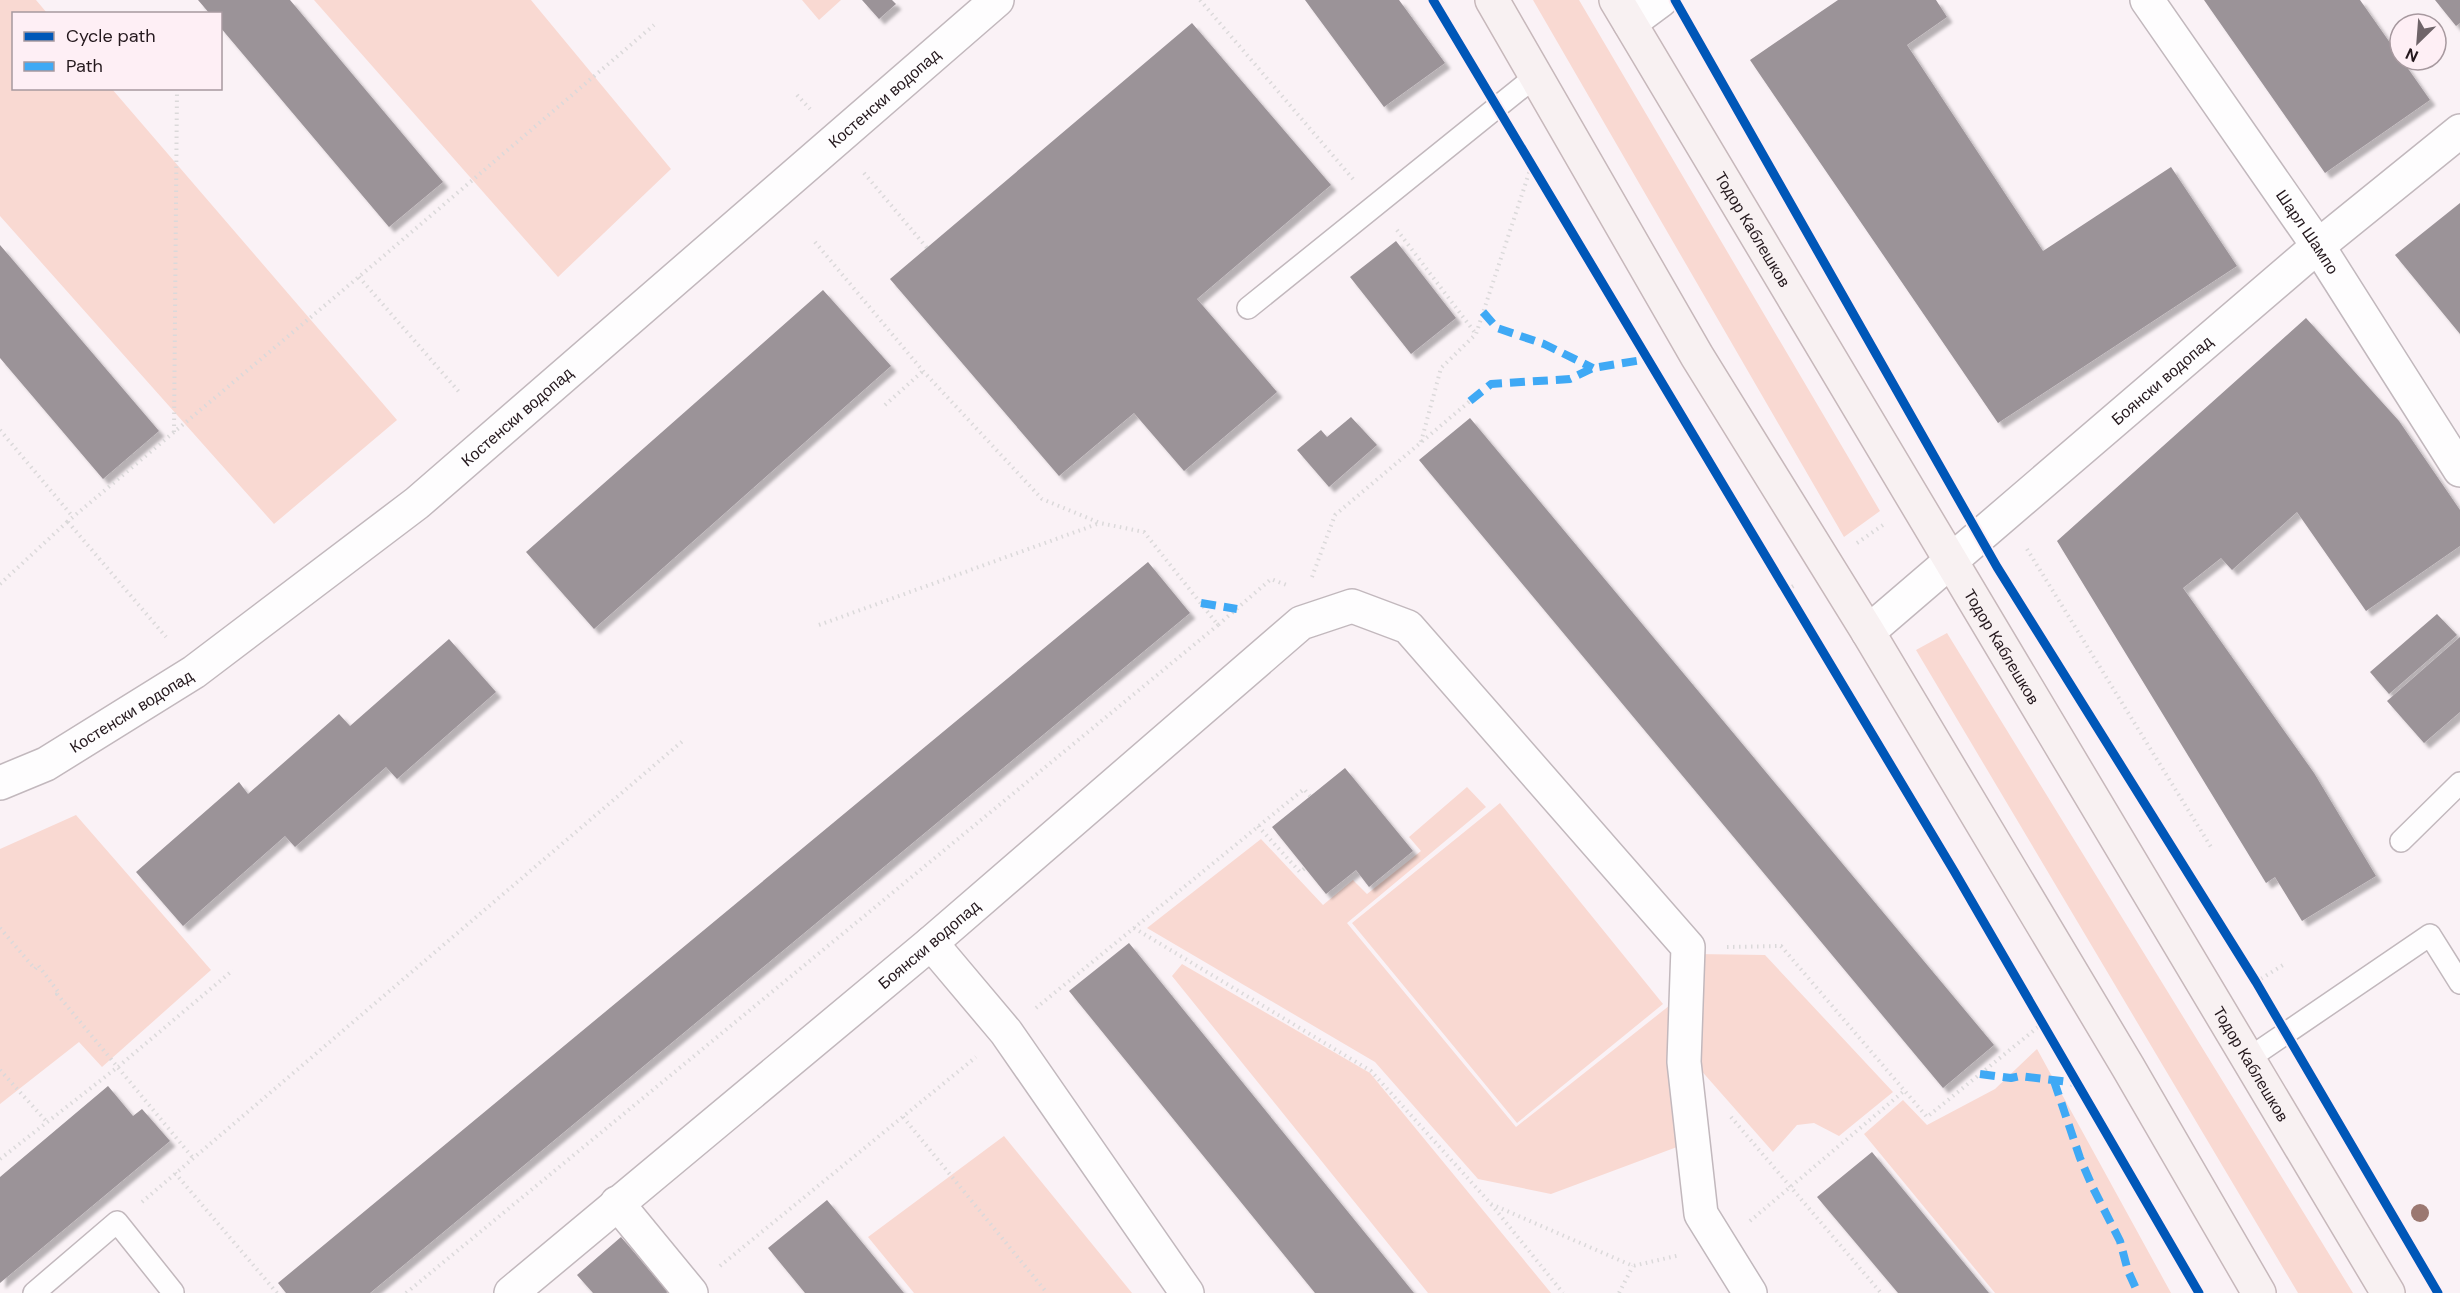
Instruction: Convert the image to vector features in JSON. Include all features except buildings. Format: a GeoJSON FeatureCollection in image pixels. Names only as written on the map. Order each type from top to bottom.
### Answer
{"type":"FeatureCollection","features":[{"type":"Feature","properties":{"kind":"main road"},"geometry":{"type":"LineString","coordinates":[[1492,0],[1697,356],[1868,632],[2128,1067],[2259,1293]]}},
{"type":"Feature","properties":{"kind":"main road","name":"Тодор Каблешков"},"geometry":{"type":"LineString","coordinates":[[1623,12],[2388,1293]]}},
{"type":"Feature","properties":{"kind":"street","name":"Костенски водопад"},"geometry":{"type":"LineString","coordinates":[[0,783],[46,764],[194,672],[417,503],[997,0]]}},
{"type":"Feature","properties":{"kind":"street"},"geometry":{"type":"LineString","coordinates":[[1623,12],[1661,0]]}},
{"type":"Feature","properties":{"kind":"street","name":"Шарл Шампо"},"geometry":{"type":"LineString","coordinates":[[2147,0],[2318,246],[2460,470]]}},
{"type":"Feature","properties":{"kind":"street","name":"Боянски водопад"},"geometry":{"type":"LineString","coordinates":[[1868,632],[2318,246],[2460,131]]}},
{"type":"Feature","properties":{"kind":"street","name":"Боянски водопад"},"geometry":{"type":"LineString","coordinates":[[511,1293],[931,943],[1301,623],[1352,606],[1408,627],[1688,947]]}},
{"type":"Feature","properties":{"kind":"street"},"geometry":{"type":"LineString","coordinates":[[931,943],[1006,1032],[1187,1293]]}},
{"type":"Feature","properties":{"kind":"street"},"geometry":{"type":"LineString","coordinates":[[1688,947],[1685,1073],[1701,1214],[1750,1293]]}},
{"type":"Feature","properties":{"kind":"street"},"geometry":{"type":"LineString","coordinates":[[617,1203],[690,1292]]}},
{"type":"Feature","properties":{"kind":"lane"},"geometry":{"type":"LineString","coordinates":[[1248,308],[1537,75]]}},
{"type":"Feature","properties":{"kind":"lane"},"geometry":{"type":"LineString","coordinates":[[2401,841],[2460,783]]}},
{"type":"Feature","properties":{"kind":"lane"},"geometry":{"type":"LineString","coordinates":[[2248,1059],[2430,935],[2460,983]]}},
{"type":"Feature","properties":{"kind":"lane"},"geometry":{"type":"LineString","coordinates":[[34,1293],[117,1222],[173,1292]]}},
{"type":"Feature","properties":{"kind":"path"},"geometry":{"type":"LineString","coordinates":[[1200,0],[1341,167],[1377,204],[1476,334]]}},
{"type":"Feature","properties":{"kind":"path"},"geometry":{"type":"LineString","coordinates":[[0,584],[67,522],[654,25]]}},
{"type":"Feature","properties":{"kind":"path"},"geometry":{"type":"LineString","coordinates":[[174,433],[177,90]]}},
{"type":"Feature","properties":{"kind":"path"},"geometry":{"type":"LineString","coordinates":[[797,95],[810,109]]}},
{"type":"Feature","properties":{"kind":"path"},"geometry":{"type":"LineString","coordinates":[[1497,108],[1538,174]]}},
{"type":"Feature","properties":{"kind":"path"},"geometry":{"type":"LineString","coordinates":[[1421,442],[1441,368],[1476,334],[1532,164]]}},
{"type":"Feature","properties":{"kind":"path"},"geometry":{"type":"LineString","coordinates":[[864,172],[927,248]]}},
{"type":"Feature","properties":{"kind":"path"},"geometry":{"type":"LineString","coordinates":[[814,242],[923,371],[1042,499],[1100,523],[1144,532],[1218,625]]}},
{"type":"Feature","properties":{"kind":"path"},"geometry":{"type":"LineString","coordinates":[[359,277],[460,393]]}},
{"type":"Feature","properties":{"kind":"path"},"geometry":{"type":"LineString","coordinates":[[885,405],[923,371]]}},
{"type":"Feature","properties":{"kind":"path"},"geometry":{"type":"LineString","coordinates":[[1311,580],[1335,515],[1470,401]]}},
{"type":"Feature","properties":{"kind":"path"},"geometry":{"type":"LineString","coordinates":[[0,430],[73,517]]}},
{"type":"Feature","properties":{"kind":"path"},"geometry":{"type":"LineString","coordinates":[[2005,514],[2211,847]]}},
{"type":"Feature","properties":{"kind":"path"},"geometry":{"type":"LineString","coordinates":[[67,522],[166,637]]}},
{"type":"Feature","properties":{"kind":"path"},"geometry":{"type":"LineString","coordinates":[[819,625],[1100,523]]}},
{"type":"Feature","properties":{"kind":"path"},"geometry":{"type":"LineString","coordinates":[[1850,547],[1886,523]]}},
{"type":"Feature","properties":{"kind":"path"},"geometry":{"type":"LineString","coordinates":[[406,1293],[1271,579]]}},
{"type":"Feature","properties":{"kind":"path"},"geometry":{"type":"LineString","coordinates":[[1781,580],[1793,600]]}},
{"type":"Feature","properties":{"kind":"path"},"geometry":{"type":"LineString","coordinates":[[117,1222],[685,739]]}},
{"type":"Feature","properties":{"kind":"path"},"geometry":{"type":"LineString","coordinates":[[690,1292],[1304,789],[1310,796]]}},
{"type":"Feature","properties":{"kind":"path"},"geometry":{"type":"LineString","coordinates":[[1258,826],[1300,872],[1305,868]]}},
{"type":"Feature","properties":{"kind":"path"},"geometry":{"type":"LineString","coordinates":[[0,928],[35,969],[38,965],[59,993],[57,994],[193,1158]]}},
{"type":"Feature","properties":{"kind":"path"},"geometry":{"type":"LineString","coordinates":[[1134,928],[1371,1071],[1491,1204],[1563,1293]]}},
{"type":"Feature","properties":{"kind":"path"},"geometry":{"type":"LineString","coordinates":[[1688,947],[1781,946],[1927,1118],[2043,1023]]}},
{"type":"Feature","properties":{"kind":"path"},"geometry":{"type":"LineString","coordinates":[[2256,982],[2283,964]]}},
{"type":"Feature","properties":{"kind":"path"},"geometry":{"type":"LineString","coordinates":[[0,1159],[119,1066],[233,970]]}},
{"type":"Feature","properties":{"kind":"path"},"geometry":{"type":"LineString","coordinates":[[2250,972],[2286,1034]]}},
{"type":"Feature","properties":{"kind":"path"},"geometry":{"type":"LineString","coordinates":[[2037,1013],[2049,1033]]}},
{"type":"Feature","properties":{"kind":"path"},"geometry":{"type":"LineString","coordinates":[[0,1070],[47,1122]]}},
{"type":"Feature","properties":{"kind":"path"},"geometry":{"type":"LineString","coordinates":[[1491,1204],[1633,1266],[1721,1246],[1904,1091]]}},
{"type":"Feature","properties":{"kind":"path"},"geometry":{"type":"LineString","coordinates":[[1730,1115],[1881,1293]]}},
{"type":"Feature","properties":{"kind":"path"},"geometry":{"type":"LineString","coordinates":[[903,1117],[1047,1293]]}},
{"type":"Feature","properties":{"kind":"path"},"geometry":{"type":"LineString","coordinates":[[175,1173],[277,1293]]}},
{"type":"Feature","properties":{"kind":"path"},"geometry":{"type":"LineString","coordinates":[[1619,1293],[1633,1266]]}},
{"type":"Feature","properties":{"kind":"shaded area"},"geometry":{"type":"Polygon","coordinates":[[[0,0],[36,0],[46,12],[12,12],[12,90],[113,90],[397,420],[274,524],[0,216],[0,0]]]}},
{"type":"Feature","properties":{"kind":"shaded area"},"geometry":{"type":"Polygon","coordinates":[[[314,0],[531,0],[671,169],[558,277],[314,0]]]}},
{"type":"Feature","properties":{"kind":"shaded area"},"geometry":{"type":"Polygon","coordinates":[[[802,0],[841,0],[819,20],[802,0]]]}},
{"type":"Feature","properties":{"kind":"shaded area"},"geometry":{"type":"Polygon","coordinates":[[[1533,0],[1579,0],[1880,511],[1844,537],[1533,0]]]}},
{"type":"Feature","properties":{"kind":"shaded area"},"geometry":{"type":"Polygon","coordinates":[[[1947,633],[2353,1293],[2298,1293],[1916,650],[1947,633]]]}},
{"type":"Feature","properties":{"kind":"shaded area"},"geometry":{"type":"Polygon","coordinates":[[[1467,787],[1486,807],[1347,923],[1516,1127],[1679,998],[1685,1144],[1551,1194],[1478,1179],[1375,1062],[1147,928],[1261,839],[1323,905],[1353,880],[1367,894],[1421,851],[1409,837],[1467,787]]]}},
{"type":"Feature","properties":{"kind":"shaded area"},"geometry":{"type":"Polygon","coordinates":[[[1500,803],[1663,1004],[1517,1123],[1352,923],[1500,803]]]}},
{"type":"Feature","properties":{"kind":"shaded area"},"geometry":{"type":"Polygon","coordinates":[[[76,815],[211,970],[102,1067],[79,1042],[0,1104],[0,849],[76,815]]]}},
{"type":"Feature","properties":{"kind":"shaded area"},"geometry":{"type":"Polygon","coordinates":[[[1696,954],[1765,955],[1893,1092],[1839,1136],[1814,1123],[1797,1125],[1773,1152],[1691,1059],[1696,954]]]}},
{"type":"Feature","properties":{"kind":"shaded area"},"geometry":{"type":"Polygon","coordinates":[[[1182,964],[1370,1073],[1551,1293],[1428,1293],[1172,976],[1182,964]]]}},
{"type":"Feature","properties":{"kind":"shaded area"},"geometry":{"type":"Polygon","coordinates":[[[2037,1049],[2171,1293],[1995,1293],[1864,1134],[1903,1100],[1927,1125],[1995,1089],[2037,1049]]]}},
{"type":"Feature","properties":{"kind":"shaded area"},"geometry":{"type":"Polygon","coordinates":[[[1004,1136],[1132,1293],[914,1293],[868,1237],[1004,1136]]]}},
{"type":"Feature","properties":{"kind":"marked path"},"geometry":{"type":"LineString","coordinates":[[1483,312],[1497,328],[1544,344],[1593,368]]}},
{"type":"Feature","properties":{"kind":"marked path"},"geometry":{"type":"LineString","coordinates":[[1470,401],[1491,384],[1570,379],[1593,368],[1648,359]]}},
{"type":"Feature","properties":{"kind":"marked path"},"geometry":{"type":"LineString","coordinates":[[1201,603],[1237,609]]}},
{"type":"Feature","properties":{"kind":"marked path"},"geometry":{"type":"LineString","coordinates":[[1980,1074],[2077,1083]]}},
{"type":"Feature","properties":{"kind":"marked path"},"geometry":{"type":"LineString","coordinates":[[2054,1081],[2080,1158],[2120,1241],[2128,1271],[2138,1293]]}},
{"type":"Feature","properties":{"kind":"cycle path"},"geometry":{"type":"LineString","coordinates":[[1433,0],[1954,871],[2199,1293]]}},
{"type":"Feature","properties":{"kind":"cycle path"},"geometry":{"type":"LineString","coordinates":[[1675,0],[1997,567],[2256,982],[2438,1293]]}}]}
